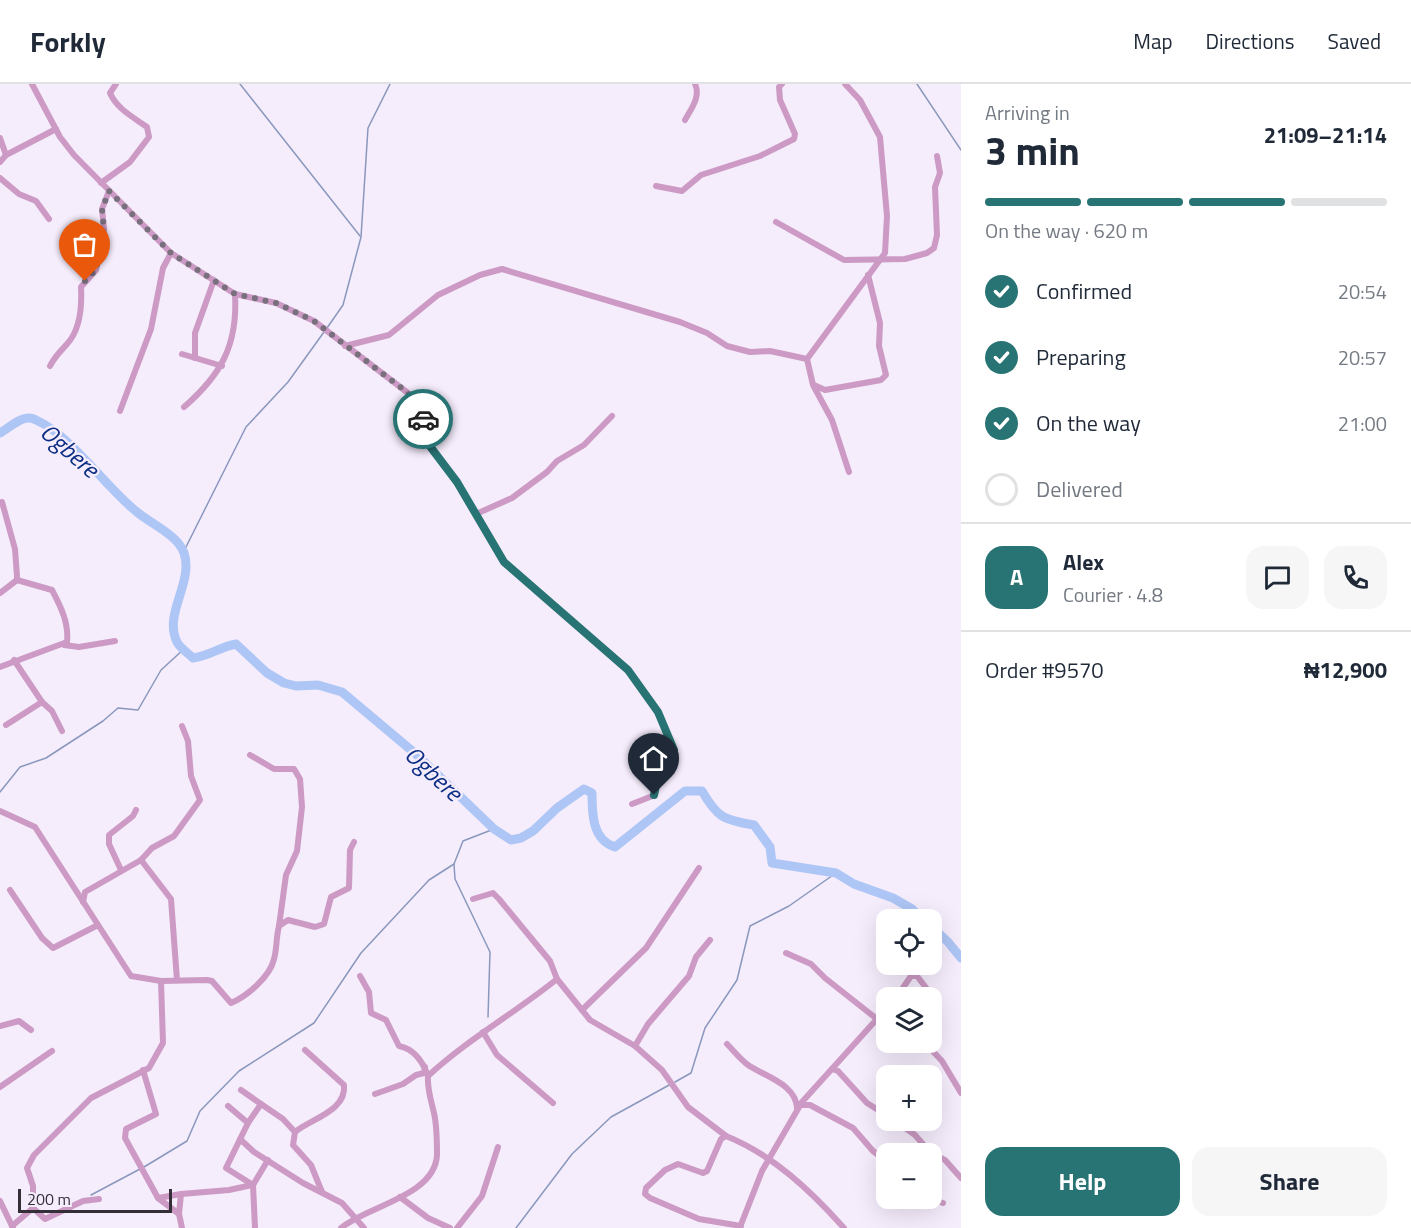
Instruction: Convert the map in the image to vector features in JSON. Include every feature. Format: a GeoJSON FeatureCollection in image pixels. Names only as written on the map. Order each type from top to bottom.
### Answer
{"type":"FeatureCollection","features":[{"type":"Feature","properties":{"kind":"street"},"geometry":{"type":"LineString","coordinates":[[32,84],[56,129],[74,155],[171,253],[235,294],[276,303],[314,321],[408,393],[424,419],[426,441],[457,482],[504,562],[628,670],[658,712],[674,750],[661,769],[654,795],[632,804]]}},
{"type":"Feature","properties":{"kind":"street"},"geometry":{"type":"LineString","coordinates":[[101,183],[130,162],[149,137],[147,127],[120,108],[112,97],[110,93],[116,84]]}},
{"type":"Feature","properties":{"kind":"street"},"geometry":{"type":"LineString","coordinates":[[685,120],[695,102],[697,89],[695,84]]}},
{"type":"Feature","properties":{"kind":"street"},"geometry":{"type":"LineString","coordinates":[[656,186],[682,191],[701,175],[760,156],[794,139],[795,134],[780,100],[779,87],[782,84]]}},
{"type":"Feature","properties":{"kind":"street"},"geometry":{"type":"LineString","coordinates":[[845,84],[860,100],[880,137],[887,216],[885,254],[807,359],[813,385],[832,420],[849,472]]}},
{"type":"Feature","properties":{"kind":"street"},"geometry":{"type":"LineString","coordinates":[[0,162],[6,155],[56,129]]}},
{"type":"Feature","properties":{"kind":"street"},"geometry":{"type":"LineString","coordinates":[[0,138],[6,155]]}},
{"type":"Feature","properties":{"kind":"street"},"geometry":{"type":"LineString","coordinates":[[777,222],[844,260],[905,259],[927,253],[934,248],[937,235],[935,187],[940,173],[938,156]]}},
{"type":"Feature","properties":{"kind":"street"},"geometry":{"type":"LineString","coordinates":[[0,178],[20,194],[36,201],[49,219]]}},
{"type":"Feature","properties":{"kind":"street"},"geometry":{"type":"LineString","coordinates":[[50,366],[56,354],[67,345],[79,328],[78,316],[84,299],[81,287],[96,270],[104,229],[102,209],[109,191]]}},
{"type":"Feature","properties":{"kind":"street"},"geometry":{"type":"LineString","coordinates":[[120,411],[151,329],[164,268],[171,253]]}},
{"type":"Feature","properties":{"kind":"street"},"geometry":{"type":"LineString","coordinates":[[345,346],[389,334],[438,295],[480,275],[502,269],[680,322],[707,333],[727,346],[750,352],[770,351],[807,359]]}},
{"type":"Feature","properties":{"kind":"street"},"geometry":{"type":"LineString","coordinates":[[813,385],[825,390],[881,380],[886,375],[886,363],[879,346],[880,323],[868,275]]}},
{"type":"Feature","properties":{"kind":"street"},"geometry":{"type":"LineString","coordinates":[[195,358],[195,333],[214,280]]}},
{"type":"Feature","properties":{"kind":"street"},"geometry":{"type":"LineString","coordinates":[[184,407],[222,366],[235,324],[235,294]]}},
{"type":"Feature","properties":{"kind":"street"},"geometry":{"type":"LineString","coordinates":[[182,354],[222,366]]}},
{"type":"Feature","properties":{"kind":"street"},"geometry":{"type":"LineString","coordinates":[[476,514],[512,498],[548,472],[557,461],[584,445],[612,416]]}},
{"type":"Feature","properties":{"kind":"street"},"geometry":{"type":"LineString","coordinates":[[2,502],[15,549],[17,580]]}},
{"type":"Feature","properties":{"kind":"street"},"geometry":{"type":"LineString","coordinates":[[0,593],[17,580]]}},
{"type":"Feature","properties":{"kind":"street"},"geometry":{"type":"LineString","coordinates":[[17,580],[52,590],[68,629],[64,645]]}},
{"type":"Feature","properties":{"kind":"street"},"geometry":{"type":"LineString","coordinates":[[0,667],[14,660],[64,645],[79,647],[115,641]]}},
{"type":"Feature","properties":{"kind":"street"},"geometry":{"type":"LineString","coordinates":[[14,660],[42,702],[52,711],[62,731]]}},
{"type":"Feature","properties":{"kind":"street"},"geometry":{"type":"LineString","coordinates":[[6,725],[42,702]]}},
{"type":"Feature","properties":{"kind":"street"},"geometry":{"type":"LineString","coordinates":[[83,902],[85,892],[141,860],[152,848],[174,836],[200,800],[191,776],[188,741],[182,726]]}},
{"type":"Feature","properties":{"kind":"street"},"geometry":{"type":"LineString","coordinates":[[0,811],[35,828],[131,976],[161,981],[212,981],[229,1002],[234,1003],[262,979],[274,961],[286,875],[297,851],[302,807],[300,779],[294,769],[274,769],[250,755]]}},
{"type":"Feature","properties":{"kind":"street"},"geometry":{"type":"LineString","coordinates":[[121,870],[109,844],[109,835],[133,816],[136,810]]}},
{"type":"Feature","properties":{"kind":"street"},"geometry":{"type":"LineString","coordinates":[[279,926],[288,921],[315,927],[324,924],[331,897],[350,888],[350,850],[354,842]]}},
{"type":"Feature","properties":{"kind":"street"},"geometry":{"type":"LineString","coordinates":[[141,860],[171,899],[177,980]]}},
{"type":"Feature","properties":{"kind":"street"},"geometry":{"type":"LineString","coordinates":[[582,1010],[646,948],[699,868]]}},
{"type":"Feature","properties":{"kind":"street"},"geometry":{"type":"LineString","coordinates":[[10,890],[42,938],[53,948],[98,925]]}},
{"type":"Feature","properties":{"kind":"street"},"geometry":{"type":"LineString","coordinates":[[473,899],[487,893],[493,893],[500,899],[520,927],[550,961],[557,978],[582,1010],[599,1026],[635,1046],[673,1083],[688,1107],[726,1136],[747,1144],[781,1165],[807,1192],[828,1208],[844,1228]]}},
{"type":"Feature","properties":{"kind":"street"},"geometry":{"type":"LineString","coordinates":[[635,1046],[648,1024],[689,976],[696,957],[710,940]]}},
{"type":"Feature","properties":{"kind":"street"},"geometry":{"type":"LineString","coordinates":[[786,953],[811,964],[876,1018]]}},
{"type":"Feature","properties":{"kind":"street"},"geometry":{"type":"LineString","coordinates":[[341,1228],[354,1218],[420,1186],[431,1173],[437,1158],[435,1115],[425,1067],[406,1047],[399,1046],[386,1020],[371,1013],[369,992],[360,976]]}},
{"type":"Feature","properties":{"kind":"street"},"geometry":{"type":"LineString","coordinates":[[904,987],[911,976],[917,976],[925,987]]}},
{"type":"Feature","properties":{"kind":"street"},"geometry":{"type":"LineString","coordinates":[[428,1076],[483,1032],[525,1005],[557,978]]}},
{"type":"Feature","properties":{"kind":"street"},"geometry":{"type":"LineString","coordinates":[[99,1199],[83,1201],[45,1219],[33,1208],[33,1186],[27,1168],[34,1155],[91,1098],[148,1068],[163,1043],[161,981]]}},
{"type":"Feature","properties":{"kind":"street"},"geometry":{"type":"LineString","coordinates":[[726,1136],[717,1145],[708,1171],[703,1173],[678,1164],[672,1165],[652,1180],[644,1192],[650,1198],[699,1219],[741,1227],[770,1159],[798,1107],[876,1020]]}},
{"type":"Feature","properties":{"kind":"street"},"geometry":{"type":"LineString","coordinates":[[0,1026],[20,1021],[31,1030]]}},
{"type":"Feature","properties":{"kind":"street"},"geometry":{"type":"LineString","coordinates":[[483,1032],[497,1055],[553,1103]]}},
{"type":"Feature","properties":{"kind":"street"},"geometry":{"type":"LineString","coordinates":[[727,1044],[745,1063],[783,1085],[794,1095],[798,1107]]}},
{"type":"Feature","properties":{"kind":"street"},"geometry":{"type":"LineString","coordinates":[[295,1132],[318,1119],[342,1099],[345,1093],[344,1084],[305,1050]]}},
{"type":"Feature","properties":{"kind":"street"},"geometry":{"type":"LineString","coordinates":[[0,1087],[52,1051]]}},
{"type":"Feature","properties":{"kind":"street"},"geometry":{"type":"LineString","coordinates":[[935,1053],[942,1060],[961,1093]]}},
{"type":"Feature","properties":{"kind":"street"},"geometry":{"type":"LineString","coordinates":[[375,1094],[403,1084],[416,1075],[424,1073],[425,1067]]}},
{"type":"Feature","properties":{"kind":"street"},"geometry":{"type":"LineString","coordinates":[[832,1069],[838,1071],[867,1103],[876,1109]]}},
{"type":"Feature","properties":{"kind":"street"},"geometry":{"type":"LineString","coordinates":[[143,1070],[156,1114],[126,1129],[125,1138],[158,1198],[179,1214]]}},
{"type":"Feature","properties":{"kind":"street"},"geometry":{"type":"LineString","coordinates":[[241,1090],[283,1119],[295,1132]]}},
{"type":"Feature","properties":{"kind":"street"},"geometry":{"type":"LineString","coordinates":[[253,1185],[226,1168],[248,1123],[261,1104]]}},
{"type":"Feature","properties":{"kind":"street"},"geometry":{"type":"LineString","coordinates":[[798,1107],[810,1105],[844,1123],[876,1152]]}},
{"type":"Feature","properties":{"kind":"street"},"geometry":{"type":"LineString","coordinates":[[228,1106],[248,1123]]}},
{"type":"Feature","properties":{"kind":"street"},"geometry":{"type":"LineString","coordinates":[[909,1131],[929,1151],[945,1160],[961,1178]]}},
{"type":"Feature","properties":{"kind":"street"},"geometry":{"type":"LineString","coordinates":[[295,1132],[293,1145],[311,1165],[322,1192]]}},
{"type":"Feature","properties":{"kind":"street"},"geometry":{"type":"LineString","coordinates":[[240,1139],[303,1183],[342,1203],[364,1228]]}},
{"type":"Feature","properties":{"kind":"street"},"geometry":{"type":"LineString","coordinates":[[457,1228],[482,1196],[498,1147]]}},
{"type":"Feature","properties":{"kind":"street"},"geometry":{"type":"LineString","coordinates":[[255,1228],[253,1185],[268,1160]]}},
{"type":"Feature","properties":{"kind":"street"},"geometry":{"type":"LineString","coordinates":[[158,1198],[253,1185]]}},
{"type":"Feature","properties":{"kind":"street"},"geometry":{"type":"LineString","coordinates":[[181,1194],[179,1214],[182,1228]]}},
{"type":"Feature","properties":{"kind":"street"},"geometry":{"type":"LineString","coordinates":[[400,1197],[428,1218],[450,1228]]}},
{"type":"Feature","properties":{"kind":"street"},"geometry":{"type":"LineString","coordinates":[[0,1201],[12,1227],[33,1208]]}},
{"type":"Feature","properties":{"kind":"waterway"},"geometry":{"type":"LineString","coordinates":[[240,84],[360,236]]}},
{"type":"Feature","properties":{"kind":"waterway"},"geometry":{"type":"LineString","coordinates":[[327,328],[343,305],[361,237],[368,128],[390,84]]}},
{"type":"Feature","properties":{"kind":"waterway"},"geometry":{"type":"LineString","coordinates":[[917,84],[961,150]]}},
{"type":"Feature","properties":{"kind":"waterway"},"geometry":{"type":"LineString","coordinates":[[184,551],[246,427],[288,382],[324,332]]}},
{"type":"Feature","properties":{"kind":"waterway","name":"Ogbere"},"geometry":{"type":"LineString","coordinates":[[0,433],[22,419],[36,420],[62,438],[125,502],[176,541],[184,553],[186,564],[174,620],[174,631],[178,644],[193,658],[236,644],[267,673],[284,683],[296,686],[318,685],[342,692],[417,755],[494,829],[511,840],[521,838],[533,831],[557,808],[584,789],[592,793],[593,817],[598,832],[607,843],[615,847],[685,791],[702,791],[712,807],[722,816],[754,825],[770,847],[772,863],[836,873],[854,884],[893,898],[912,909]]}},
{"type":"Feature","properties":{"kind":"waterway"},"geometry":{"type":"LineString","coordinates":[[0,792],[20,767],[46,758],[103,721],[118,708],[138,710],[161,670],[184,649]]}},
{"type":"Feature","properties":{"kind":"waterway"},"geometry":{"type":"LineString","coordinates":[[144,1167],[187,1141],[200,1111],[239,1071],[314,1023],[361,953],[429,880],[454,864],[463,841],[494,829]]}},
{"type":"Feature","properties":{"kind":"waterway"},"geometry":{"type":"LineString","coordinates":[[454,864],[455,879],[490,952],[488,1017]]}},
{"type":"Feature","properties":{"kind":"waterway"},"geometry":{"type":"LineString","coordinates":[[675,1082],[691,1073],[705,1028],[737,980],[750,926],[789,906],[836,873]]}},
{"type":"Feature","properties":{"kind":"waterway","name":"Ogbere"},"geometry":{"type":"LineString","coordinates":[[942,936],[961,958]]}},
{"type":"Feature","properties":{"kind":"waterway"},"geometry":{"type":"LineString","coordinates":[[516,1228],[572,1154],[611,1117],[671,1084]]}},
{"type":"Feature","properties":{"kind":"waterway"},"geometry":{"type":"LineString","coordinates":[[91,1195],[140,1169]]}},
{"type":"Feature","properties":{"kind":"way so far"},"geometry":{"type":"LineString","coordinates":[[85,281],[96,270],[104,229],[102,209],[109,191],[138,223],[171,253],[235,294],[276,303],[314,321],[408,393],[423,419]]}},
{"type":"Feature","properties":{"kind":"route"},"geometry":{"type":"LineString","coordinates":[[423,419],[426,441],[457,482],[487,529],[504,562],[628,670],[658,712],[674,750],[658,776],[654,795]]}}]}
